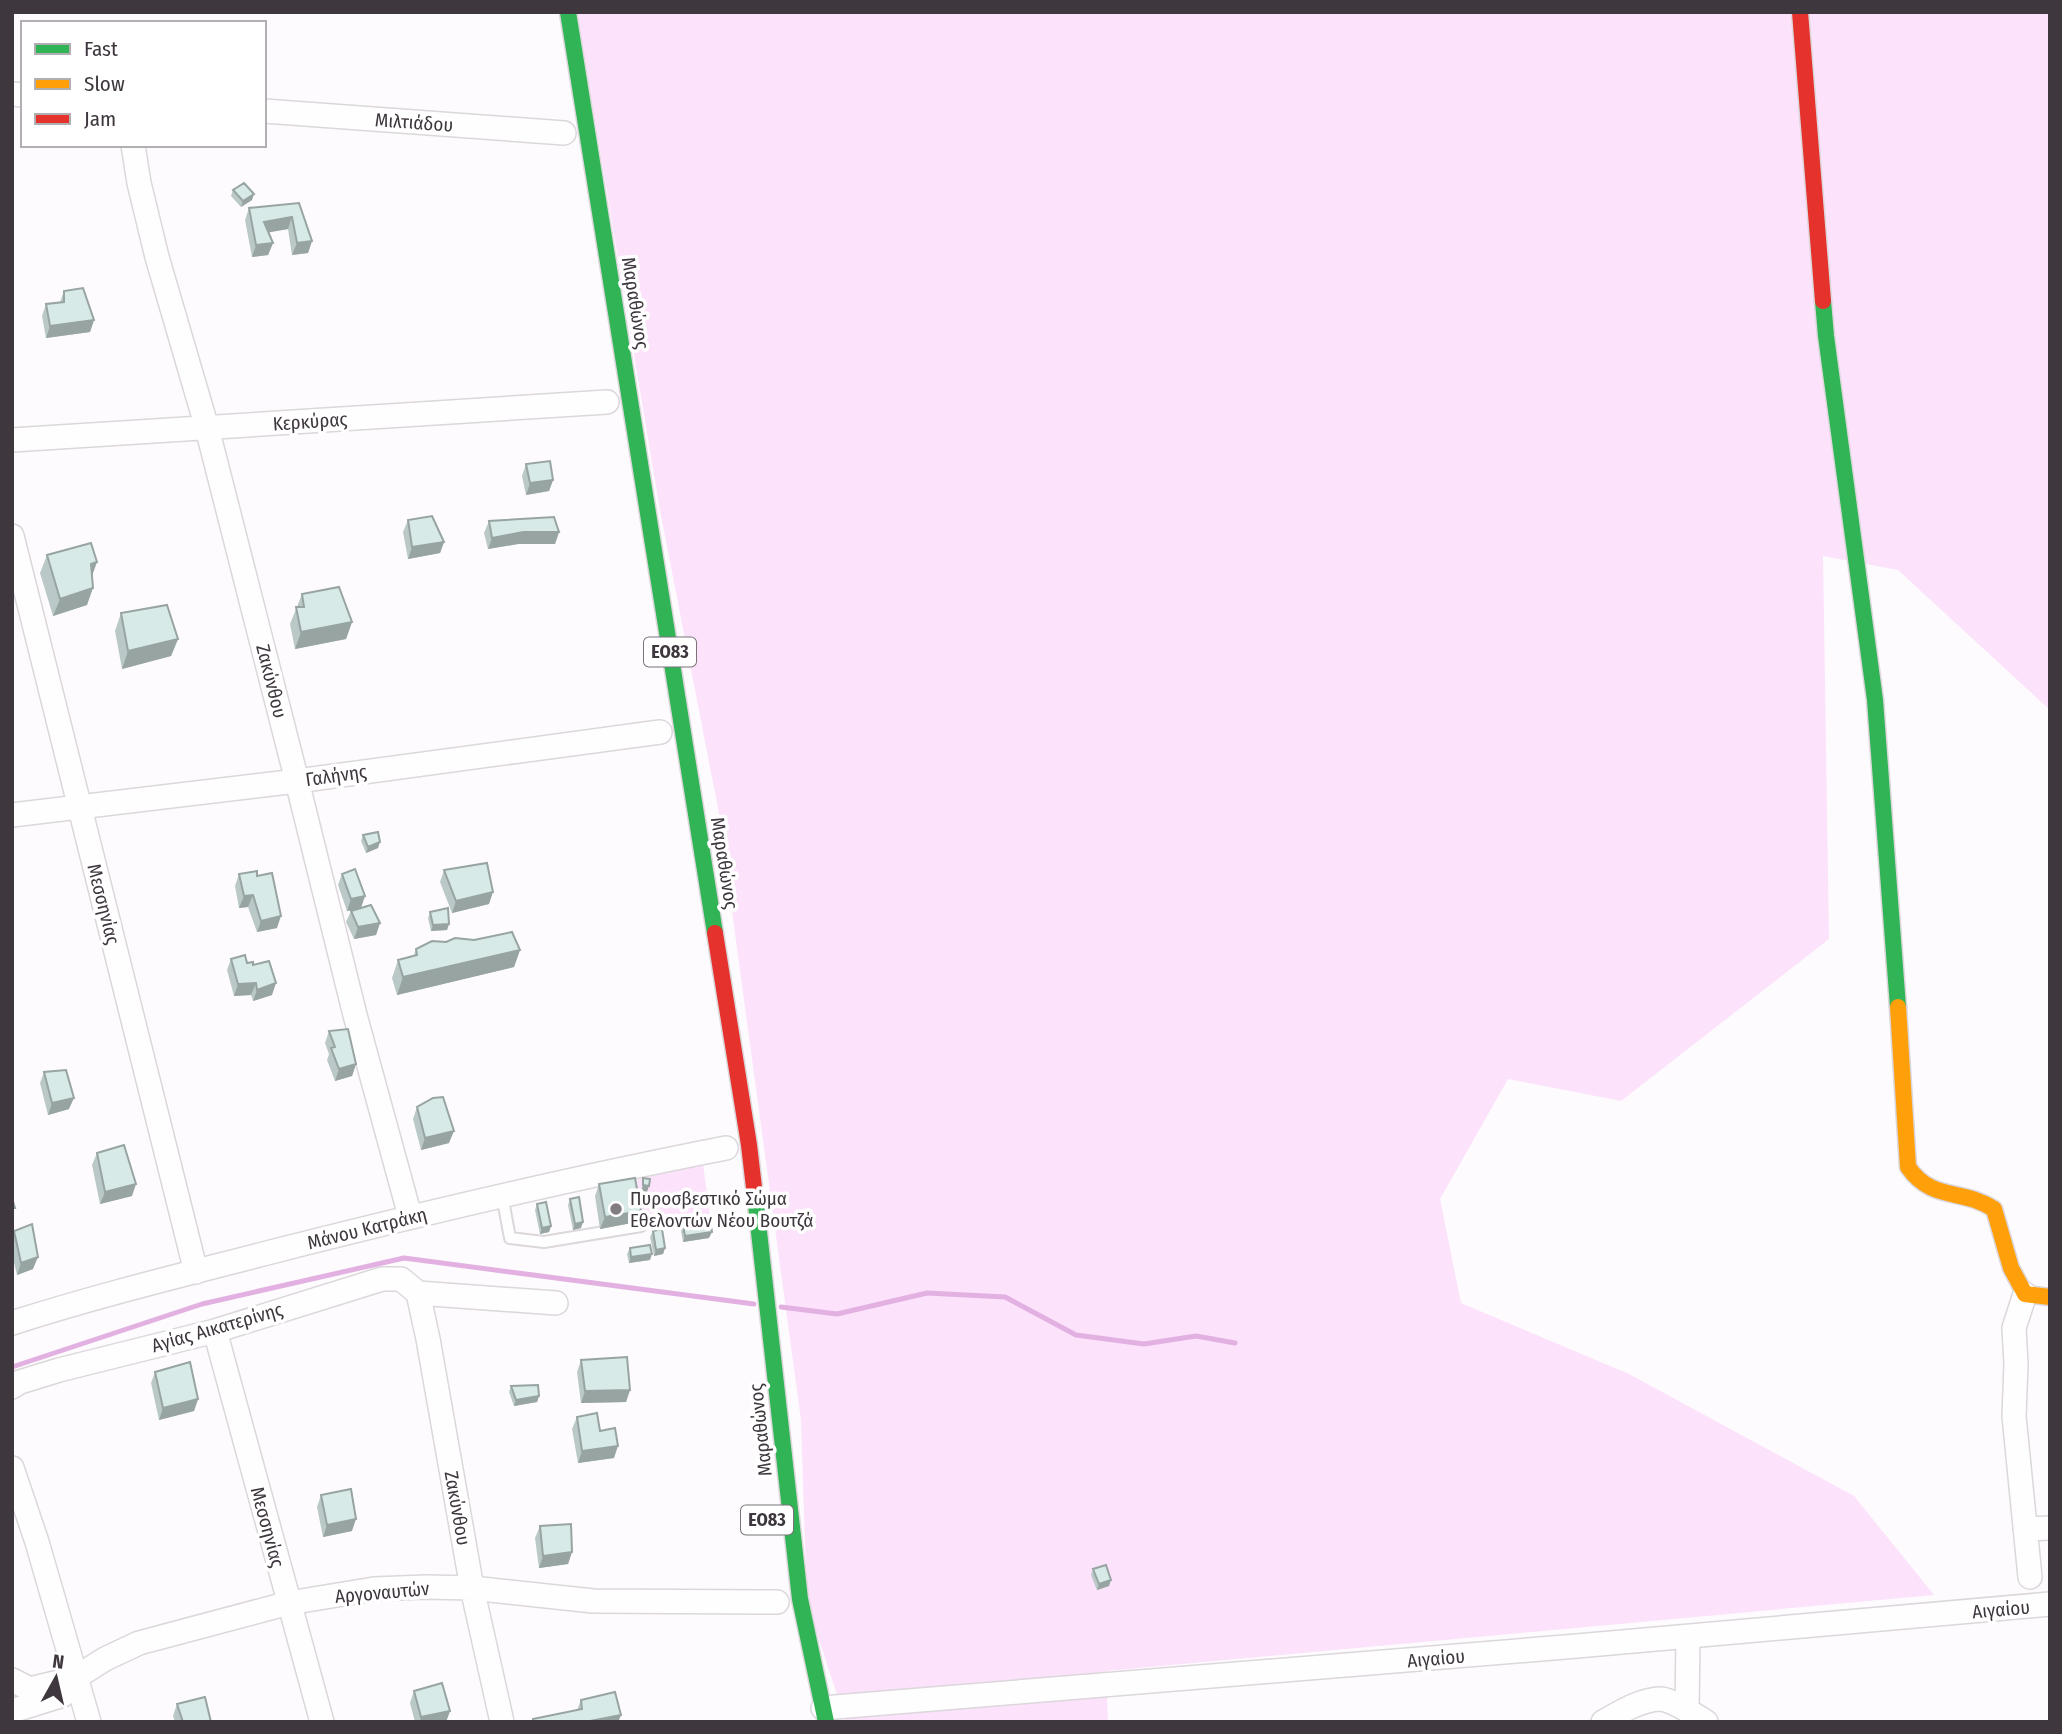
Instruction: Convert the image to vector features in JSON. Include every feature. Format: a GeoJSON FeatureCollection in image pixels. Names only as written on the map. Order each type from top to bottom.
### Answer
{"type":"FeatureCollection","features":[{"type":"Feature","properties":{"kind":"main road","name":"Μαραθώνος"},"geometry":{"type":"LineString","coordinates":[[568,12],[749,1145],[800,1600],[825,1715]]}},
{"type":"Feature","properties":{"kind":"main road"},"geometry":{"type":"LineString","coordinates":[[1800,12],[1826,336],[1875,700],[1895,939],[1908,1167],[1922,1185],[1950,1195],[1979,1200],[1994,1209],[2011,1268],[2025,1294],[2050,1297]]}},
{"type":"Feature","properties":{"kind":"street","name":"Μιλτιάδου"},"geometry":{"type":"LineString","coordinates":[[266,111],[564,133]]}},
{"type":"Feature","properties":{"kind":"street","name":"Ζακύνθου"},"geometry":{"type":"LineString","coordinates":[[133,147],[157,257],[207,428],[298,780],[355,1015],[411,1216]]}},
{"type":"Feature","properties":{"kind":"street","name":"Κερκύρας"},"geometry":{"type":"LineString","coordinates":[[12,440],[607,402]]}},
{"type":"Feature","properties":{"kind":"street","name":"Μεσσηνίας"},"geometry":{"type":"LineString","coordinates":[[12,536],[196,1272]]}},
{"type":"Feature","properties":{"kind":"street","name":"Γαλήνης"},"geometry":{"type":"LineString","coordinates":[[12,815],[660,731]]}},
{"type":"Feature","properties":{"kind":"street","name":"Μάνου Κατράκη"},"geometry":{"type":"LineString","coordinates":[[12,1323],[86,1300],[411,1216],[726,1148]]}},
{"type":"Feature","properties":{"kind":"street","name":"Αγίας Αικατερίνης"},"geometry":{"type":"LineString","coordinates":[[12,1387],[59,1370],[215,1331],[382,1279],[401,1279],[418,1293]]}},
{"type":"Feature","properties":{"kind":"street"},"geometry":{"type":"LineString","coordinates":[[418,1293],[556,1303]]}},
{"type":"Feature","properties":{"kind":"street","name":"Ζακύνθου"},"geometry":{"type":"LineString","coordinates":[[418,1293],[472,1588],[502,1722]]}},
{"type":"Feature","properties":{"kind":"street"},"geometry":{"type":"LineString","coordinates":[[2025,1294],[2014,1328],[2014,1416],[2030,1577]]}},
{"type":"Feature","properties":{"kind":"street","name":"Μεσσηνίας"},"geometry":{"type":"LineString","coordinates":[[215,1331],[322,1722]]}},
{"type":"Feature","properties":{"kind":"street"},"geometry":{"type":"LineString","coordinates":[[12,1468],[37,1542],[89,1722]]}},
{"type":"Feature","properties":{"kind":"street"},"geometry":{"type":"LineString","coordinates":[[2025,1529],[2050,1528]]}},
{"type":"Feature","properties":{"kind":"street","name":"Αργοναυτών"},"geometry":{"type":"LineString","coordinates":[[12,1711],[63,1695],[75,1678],[105,1659],[139,1643],[289,1603],[374,1589],[472,1588],[593,1601],[777,1601]]}},
{"type":"Feature","properties":{"kind":"street","name":"Αιγαίου"},"geometry":{"type":"LineString","coordinates":[[825,1715],[2050,1604]]}},
{"type":"Feature","properties":{"kind":"street"},"geometry":{"type":"LineString","coordinates":[[1687,1718],[1689,1637]]}},
{"type":"Feature","properties":{"kind":"street"},"geometry":{"type":"LineString","coordinates":[[12,1680],[30,1689],[75,1678]]}},
{"type":"Feature","properties":{"kind":"street"},"geometry":{"type":"LineString","coordinates":[[1603,1722],[1632,1706],[1662,1699],[1687,1718]]}},
{"type":"Feature","properties":{"kind":"lane"},"geometry":{"type":"LineString","coordinates":[[502,1195],[510,1238],[544,1242],[641,1226]]}},
{"type":"Feature","properties":{"kind":"shaded area"},"geometry":{"type":"Polygon","coordinates":[[[577,12],[2050,12],[2050,710],[1898,570],[1823,556],[1829,939],[1621,1101],[1508,1079],[1440,1199],[1461,1303],[1629,1374],[1854,1496],[1934,1595],[1106,1671],[1108,1722],[846,1722],[807,1603],[801,1420],[718,808],[659,505],[577,12]]]}},
{"type":"Feature","properties":{"kind":"shaded area"},"geometry":{"type":"Polygon","coordinates":[[[703,1164],[710,1216],[644,1224],[636,1180],[703,1164]]]}},
{"type":"Feature","properties":{"kind":"building"},"geometry":{"type":"Polygon","coordinates":[[[244,183],[254,194],[243,201],[233,190],[244,183]]]}},
{"type":"Feature","properties":{"kind":"building"},"geometry":{"type":"Polygon","coordinates":[[[299,203],[312,241],[297,243],[292,217],[264,222],[273,243],[256,245],[249,208],[299,203]]]}},
{"type":"Feature","properties":{"kind":"building"},"geometry":{"type":"Polygon","coordinates":[[[83,288],[94,320],[50,326],[46,304],[64,302],[64,291],[83,288]]]}},
{"type":"Feature","properties":{"kind":"building"},"geometry":{"type":"Polygon","coordinates":[[[550,461],[553,480],[530,483],[526,464],[550,461]]]}},
{"type":"Feature","properties":{"kind":"building"},"geometry":{"type":"Polygon","coordinates":[[[432,516],[444,542],[412,547],[408,520],[432,516]]]}},
{"type":"Feature","properties":{"kind":"building"},"geometry":{"type":"Polygon","coordinates":[[[554,517],[559,532],[523,532],[492,538],[489,521],[554,517]]]}},
{"type":"Feature","properties":{"kind":"building"},"geometry":{"type":"Polygon","coordinates":[[[91,543],[97,562],[91,564],[93,588],[60,599],[47,555],[91,543]]]}},
{"type":"Feature","properties":{"kind":"building"},"geometry":{"type":"Polygon","coordinates":[[[339,587],[352,622],[301,632],[296,607],[304,607],[302,594],[339,587]]]}},
{"type":"Feature","properties":{"kind":"building"},"geometry":{"type":"Polygon","coordinates":[[[167,605],[178,639],[128,651],[121,613],[167,605]]]}},
{"type":"Feature","properties":{"kind":"building"},"geometry":{"type":"Polygon","coordinates":[[[378,832],[380,842],[368,847],[363,835],[378,832]]]}},
{"type":"Feature","properties":{"kind":"building"},"geometry":{"type":"Polygon","coordinates":[[[487,863],[493,892],[456,901],[444,870],[487,863]]]}},
{"type":"Feature","properties":{"kind":"building"},"geometry":{"type":"Polygon","coordinates":[[[355,869],[365,896],[351,899],[342,874],[355,869]]]}},
{"type":"Feature","properties":{"kind":"building"},"geometry":{"type":"Polygon","coordinates":[[[257,871],[257,876],[272,873],[281,916],[261,921],[253,895],[244,896],[239,874],[257,871]]]}},
{"type":"Feature","properties":{"kind":"building"},"geometry":{"type":"Polygon","coordinates":[[[371,905],[380,923],[358,927],[351,911],[371,905]]]}},
{"type":"Feature","properties":{"kind":"building"},"geometry":{"type":"Polygon","coordinates":[[[448,908],[449,924],[433,925],[430,912],[448,908]]]}},
{"type":"Feature","properties":{"kind":"building"},"geometry":{"type":"Polygon","coordinates":[[[512,932],[520,950],[403,977],[398,960],[417,955],[416,949],[432,941],[446,942],[455,938],[474,940],[512,932]]]}},
{"type":"Feature","properties":{"kind":"building"},"geometry":{"type":"Polygon","coordinates":[[[245,955],[247,963],[253,962],[253,965],[269,961],[276,983],[257,990],[256,983],[238,984],[231,959],[245,955]]]}},
{"type":"Feature","properties":{"kind":"building"},"geometry":{"type":"Polygon","coordinates":[[[348,1029],[356,1064],[339,1069],[331,1048],[335,1047],[329,1031],[348,1029]]]}},
{"type":"Feature","properties":{"kind":"building"},"geometry":{"type":"Polygon","coordinates":[[[66,1070],[74,1098],[52,1103],[44,1072],[66,1070]]]}},
{"type":"Feature","properties":{"kind":"building"},"geometry":{"type":"Polygon","coordinates":[[[443,1097],[454,1131],[425,1138],[417,1107],[433,1098],[443,1097]]]}},
{"type":"Feature","properties":{"kind":"building"},"geometry":{"type":"Polygon","coordinates":[[[124,1145],[136,1184],[105,1192],[97,1153],[124,1145]]]}},
{"type":"Feature","properties":{"kind":"building"},"geometry":{"type":"Polygon","coordinates":[[[635,1178],[641,1211],[605,1217],[599,1184],[635,1178]]]}},
{"type":"Feature","properties":{"kind":"building"},"geometry":{"type":"Polygon","coordinates":[[[643,1178],[650,1179],[649,1186],[643,1185],[643,1178]]]}},
{"type":"Feature","properties":{"kind":"building"},"geometry":{"type":"Polygon","coordinates":[[[579,1197],[583,1222],[575,1224],[570,1199],[579,1197]]]}},
{"type":"Feature","properties":{"kind":"building"},"geometry":{"type":"Polygon","coordinates":[[[546,1202],[551,1226],[542,1228],[537,1204],[546,1202]]]}},
{"type":"Feature","properties":{"kind":"building"},"geometry":{"type":"Polygon","coordinates":[[[710,1221],[712,1232],[685,1236],[683,1225],[710,1221]]]}},
{"type":"Feature","properties":{"kind":"building"},"geometry":{"type":"Polygon","coordinates":[[[32,1224],[38,1257],[21,1263],[14,1231],[32,1224]]]}},
{"type":"Feature","properties":{"kind":"building"},"geometry":{"type":"Polygon","coordinates":[[[662,1229],[665,1248],[656,1250],[653,1231],[662,1229]]]}},
{"type":"Feature","properties":{"kind":"building"},"geometry":{"type":"Polygon","coordinates":[[[650,1245],[652,1254],[631,1257],[630,1248],[650,1245]]]}},
{"type":"Feature","properties":{"kind":"building"},"geometry":{"type":"Polygon","coordinates":[[[627,1357],[630,1390],[585,1391],[581,1360],[627,1357]]]}},
{"type":"Feature","properties":{"kind":"building"},"geometry":{"type":"Polygon","coordinates":[[[190,1362],[198,1399],[163,1408],[155,1372],[190,1362]]]}},
{"type":"Feature","properties":{"kind":"building"},"geometry":{"type":"Polygon","coordinates":[[[538,1385],[539,1396],[516,1400],[511,1386],[538,1385]]]}},
{"type":"Feature","properties":{"kind":"building"},"geometry":{"type":"Polygon","coordinates":[[[597,1413],[600,1431],[615,1428],[618,1446],[582,1451],[577,1417],[597,1413]]]}},
{"type":"Feature","properties":{"kind":"building"},"geometry":{"type":"Polygon","coordinates":[[[351,1489],[356,1519],[327,1525],[321,1495],[351,1489]]]}},
{"type":"Feature","properties":{"kind":"building"},"geometry":{"type":"Polygon","coordinates":[[[571,1524],[572,1552],[543,1556],[540,1526],[571,1524]]]}},
{"type":"Feature","properties":{"kind":"building"},"geometry":{"type":"Polygon","coordinates":[[[1106,1565],[1111,1580],[1099,1584],[1093,1569],[1106,1565]]]}},
{"type":"Feature","properties":{"kind":"building"},"geometry":{"type":"Polygon","coordinates":[[[442,1683],[450,1711],[421,1717],[414,1691],[442,1683]]]}},
{"type":"Feature","properties":{"kind":"building"},"geometry":{"type":"Polygon","coordinates":[[[615,1692],[621,1715],[585,1722],[534,1722],[533,1719],[582,1709],[581,1700],[615,1692]]]}},
{"type":"Feature","properties":{"kind":"building"},"geometry":{"type":"Polygon","coordinates":[[[205,1697],[211,1722],[183,1722],[177,1704],[205,1697]]]}},
{"type":"Feature","properties":{"kind":"waterway"},"geometry":{"type":"LineString","coordinates":[[12,1367],[202,1304],[404,1258],[754,1304]]}},
{"type":"Feature","properties":{"kind":"waterway"},"geometry":{"type":"LineString","coordinates":[[781,1307],[837,1314],[927,1293],[1005,1297],[1076,1335],[1144,1344],[1196,1336],[1235,1343]]}},
{"type":"Feature","properties":{"kind":"traffic: fast"},"geometry":{"type":"LineString","coordinates":[[568,12],[715,933]]}},
{"type":"Feature","properties":{"kind":"traffic: fast"},"geometry":{"type":"LineString","coordinates":[[1823,301],[1875,700],[1898,1007]]}},
{"type":"Feature","properties":{"kind":"traffic: fast"},"geometry":{"type":"LineString","coordinates":[[755,1196],[800,1599],[826,1722]]}},
{"type":"Feature","properties":{"kind":"traffic: slow"},"geometry":{"type":"LineString","coordinates":[[1898,1007],[1908,1167],[1917,1178],[1937,1190],[1970,1198],[1994,1209],[2011,1268],[2025,1294],[2050,1297]]}},
{"type":"Feature","properties":{"kind":"traffic: jam"},"geometry":{"type":"LineString","coordinates":[[1800,12],[1823,301]]}},
{"type":"Feature","properties":{"kind":"traffic: jam"},"geometry":{"type":"LineString","coordinates":[[715,933],[755,1196]]}},
{"type":"Feature","properties":{"kind":"place","name":"Πυροσβεστικό Σώμα Εθελοντών Νέου Βουτζά"},"geometry":{"type":"Point","coordinates":[616,1209]}}]}
